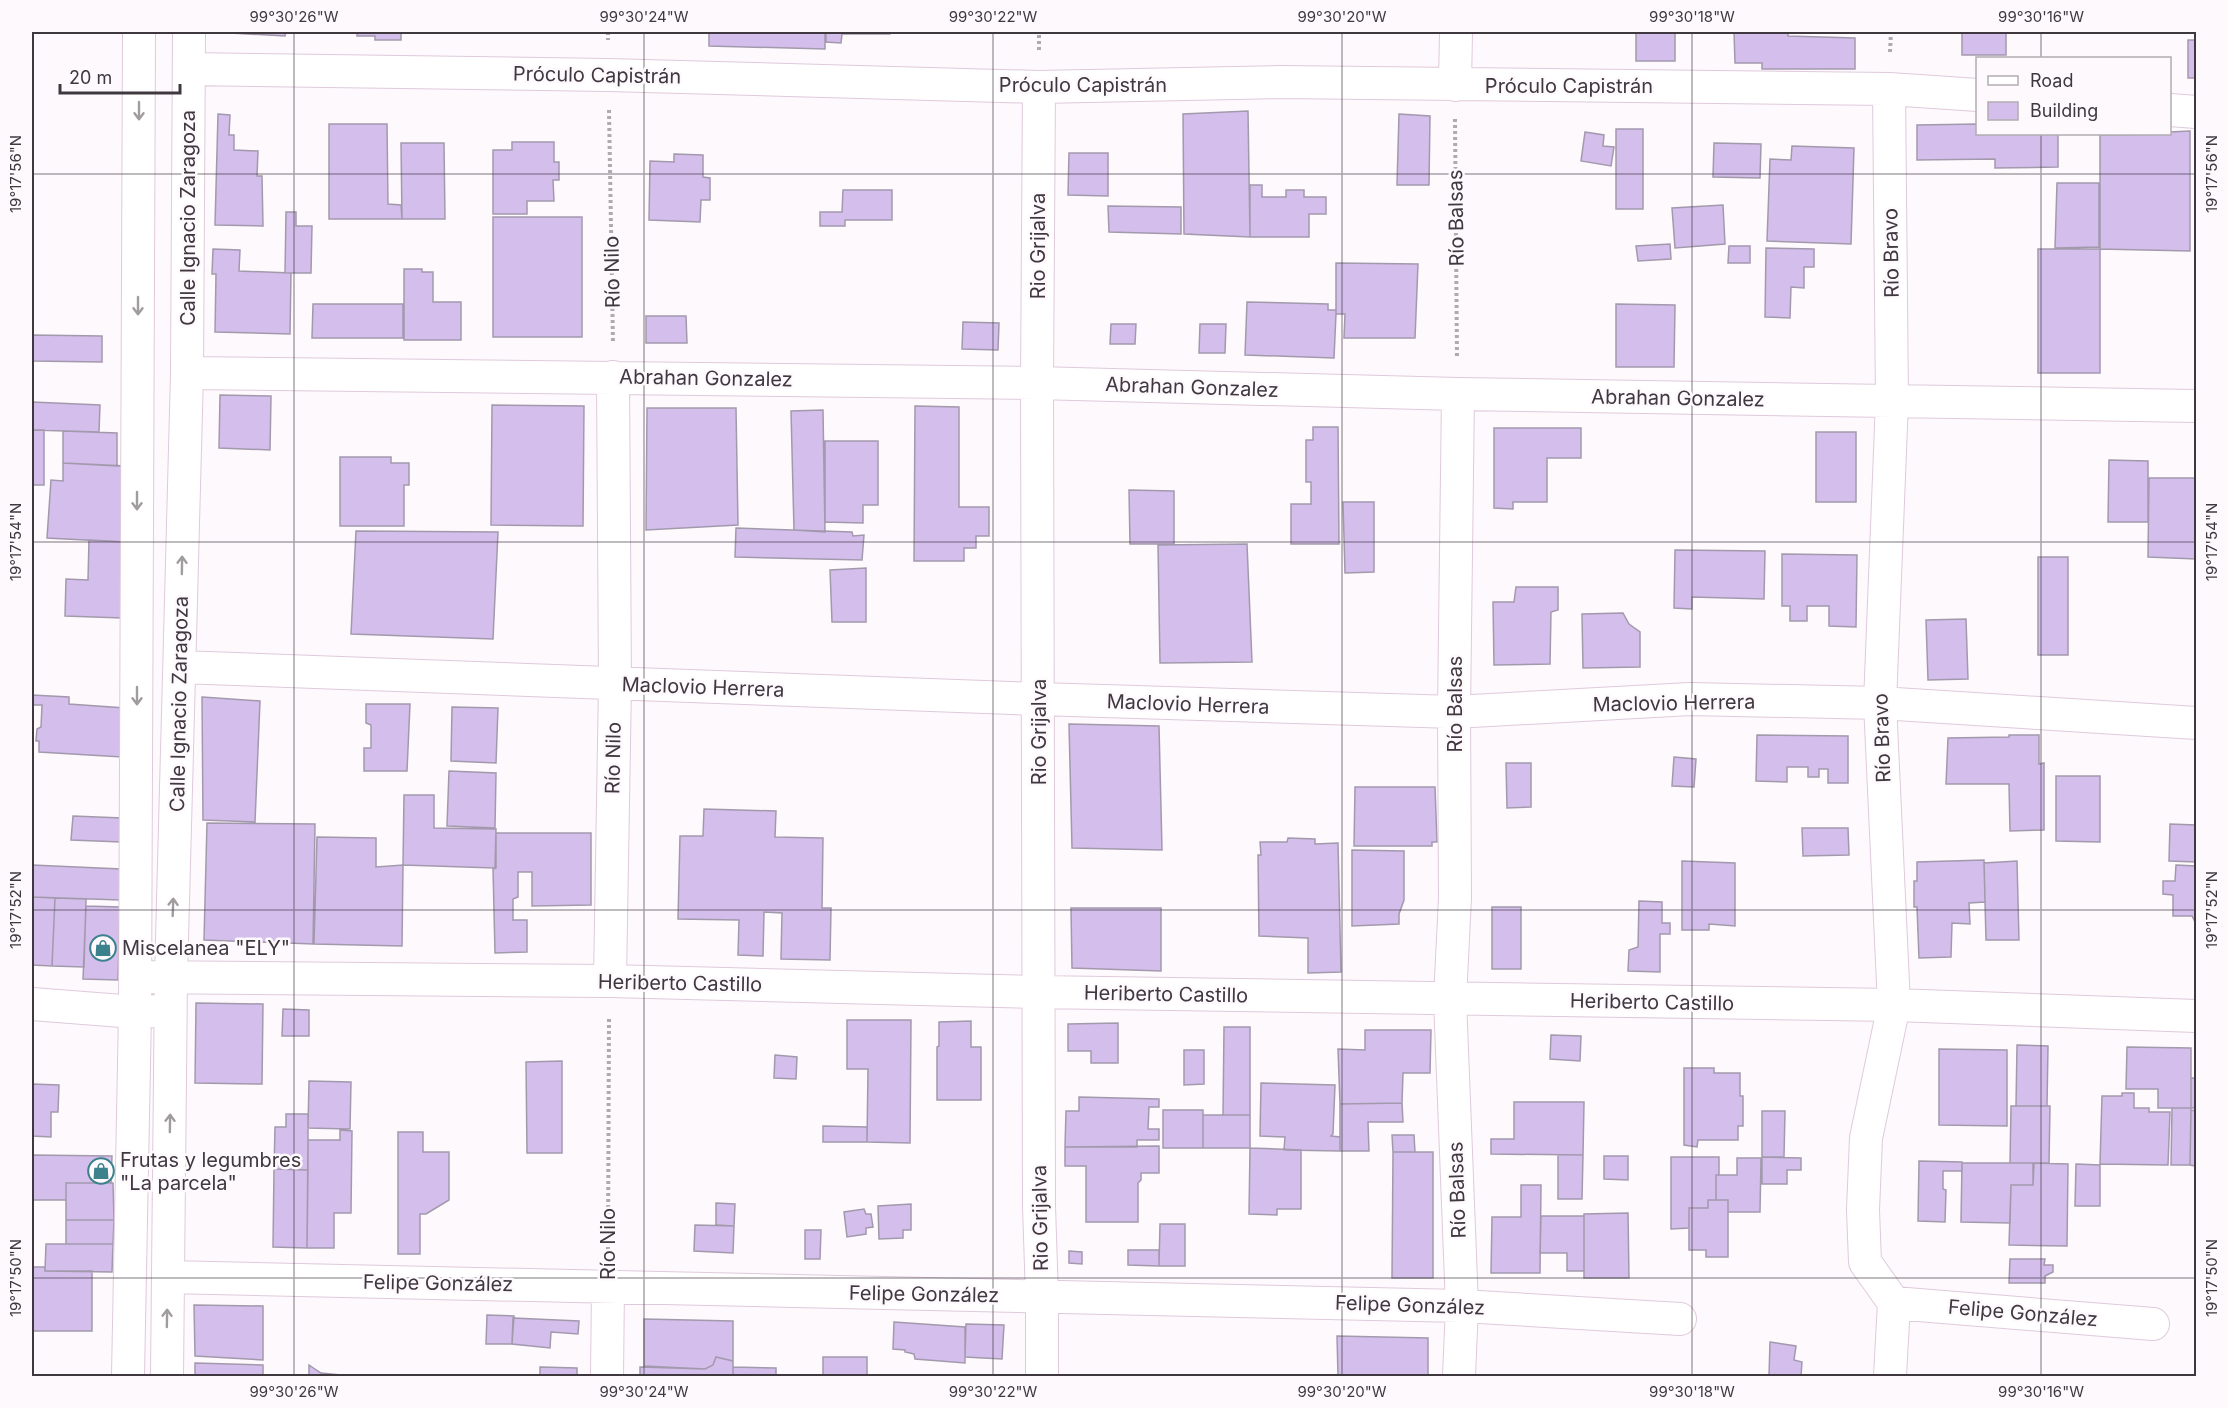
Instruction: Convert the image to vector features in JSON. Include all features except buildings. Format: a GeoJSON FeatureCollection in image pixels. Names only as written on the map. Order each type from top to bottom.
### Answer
{"type":"FeatureCollection","features":[{"type":"Feature","properties":{"kind":"street","name":"Calle Ignacio Zaragoza"},"geometry":{"type":"LineString","coordinates":[[128,1377],[135,1012],[139,32]]}},
{"type":"Feature","properties":{"kind":"street","name":"Calle Ignacio Zaragoza"},"geometry":{"type":"LineString","coordinates":[[167,1377],[171,977],[187,373],[189,32]]}},
{"type":"Feature","properties":{"kind":"street"},"geometry":{"type":"LineString","coordinates":[[1455,85],[1456,32]]}},
{"type":"Feature","properties":{"kind":"street","name":"Próculo Capistrán"},"geometry":{"type":"LineString","coordinates":[[189,69],[608,75],[1039,87],[1280,82],[1889,89],[1976,95]]}},
{"type":"Feature","properties":{"kind":"street","name":"Rio Grijalva"},"geometry":{"type":"LineString","coordinates":[[1039,87],[1036,383],[1039,699],[1039,1206],[1042,1377]]}},
{"type":"Feature","properties":{"kind":"street","name":"Río Bravo"},"geometry":{"type":"LineString","coordinates":[[1889,89],[1892,401],[1880,703],[1894,1005],[1866,1138],[1863,1210],[1865,1262],[1894,1303]]}},
{"type":"Feature","properties":{"kind":"street"},"geometry":{"type":"LineString","coordinates":[[2171,110],[2196,112]]}},
{"type":"Feature","properties":{"kind":"street","name":"Abrahan Gonzalez"},"geometry":{"type":"LineString","coordinates":[[187,373],[1036,383],[1458,394],[2196,406]]}},
{"type":"Feature","properties":{"kind":"street","name":"Río Nilo"},"geometry":{"type":"LineString","coordinates":[[610,981],[615,684],[613,377]]}},
{"type":"Feature","properties":{"kind":"street","name":"Río Balsas"},"geometry":{"type":"LineString","coordinates":[[1458,394],[1454,712],[1455,898],[1450,999],[1462,1306],[1459,1377]]}},
{"type":"Feature","properties":{"kind":"street","name":"Maclovio Herrera"},"geometry":{"type":"LineString","coordinates":[[180,667],[1454,712],[1690,699],[1880,703],[2196,723]]}},
{"type":"Feature","properties":{"kind":"street","name":"Heriberto Castillo"},"geometry":{"type":"LineString","coordinates":[[135,977],[610,981],[1038,992],[1894,1005],[2196,1016]]}},
{"type":"Feature","properties":{"kind":"street"},"geometry":{"type":"LineString","coordinates":[[32,1004],[135,1012],[171,1010]]}},
{"type":"Feature","properties":{"kind":"street","name":"Felipe González"},"geometry":{"type":"LineString","coordinates":[[168,1277],[1462,1306],[1680,1319]]}},
{"type":"Feature","properties":{"kind":"street","name":"Río Nilo"},"geometry":{"type":"LineString","coordinates":[[607,1377],[608,1287]]}},
{"type":"Feature","properties":{"kind":"street"},"geometry":{"type":"LineString","coordinates":[[1890,1377],[1894,1303]]}},
{"type":"Feature","properties":{"kind":"street","name":"Felipe González"},"geometry":{"type":"LineString","coordinates":[[1894,1303],[2153,1324]]}},
{"type":"Feature","properties":{"kind":"path","name":"Río Nilo"},"geometry":{"type":"LineString","coordinates":[[608,32],[613,377]]}},
{"type":"Feature","properties":{"kind":"path","name":"Río Balsas"},"geometry":{"type":"LineString","coordinates":[[1455,85],[1458,394]]}},
{"type":"Feature","properties":{"kind":"path","name":"Río Nilo"},"geometry":{"type":"LineString","coordinates":[[608,1287],[610,981]]}},
{"type":"Feature","properties":{"kind":"place","name":"Miscelanea \"ELY\""},"geometry":{"type":"Point","coordinates":[103,948]}},
{"type":"Feature","properties":{"kind":"place","name":"Frutas y legumbres \"La parcela\""},"geometry":{"type":"Point","coordinates":[101,1171]}}]}
